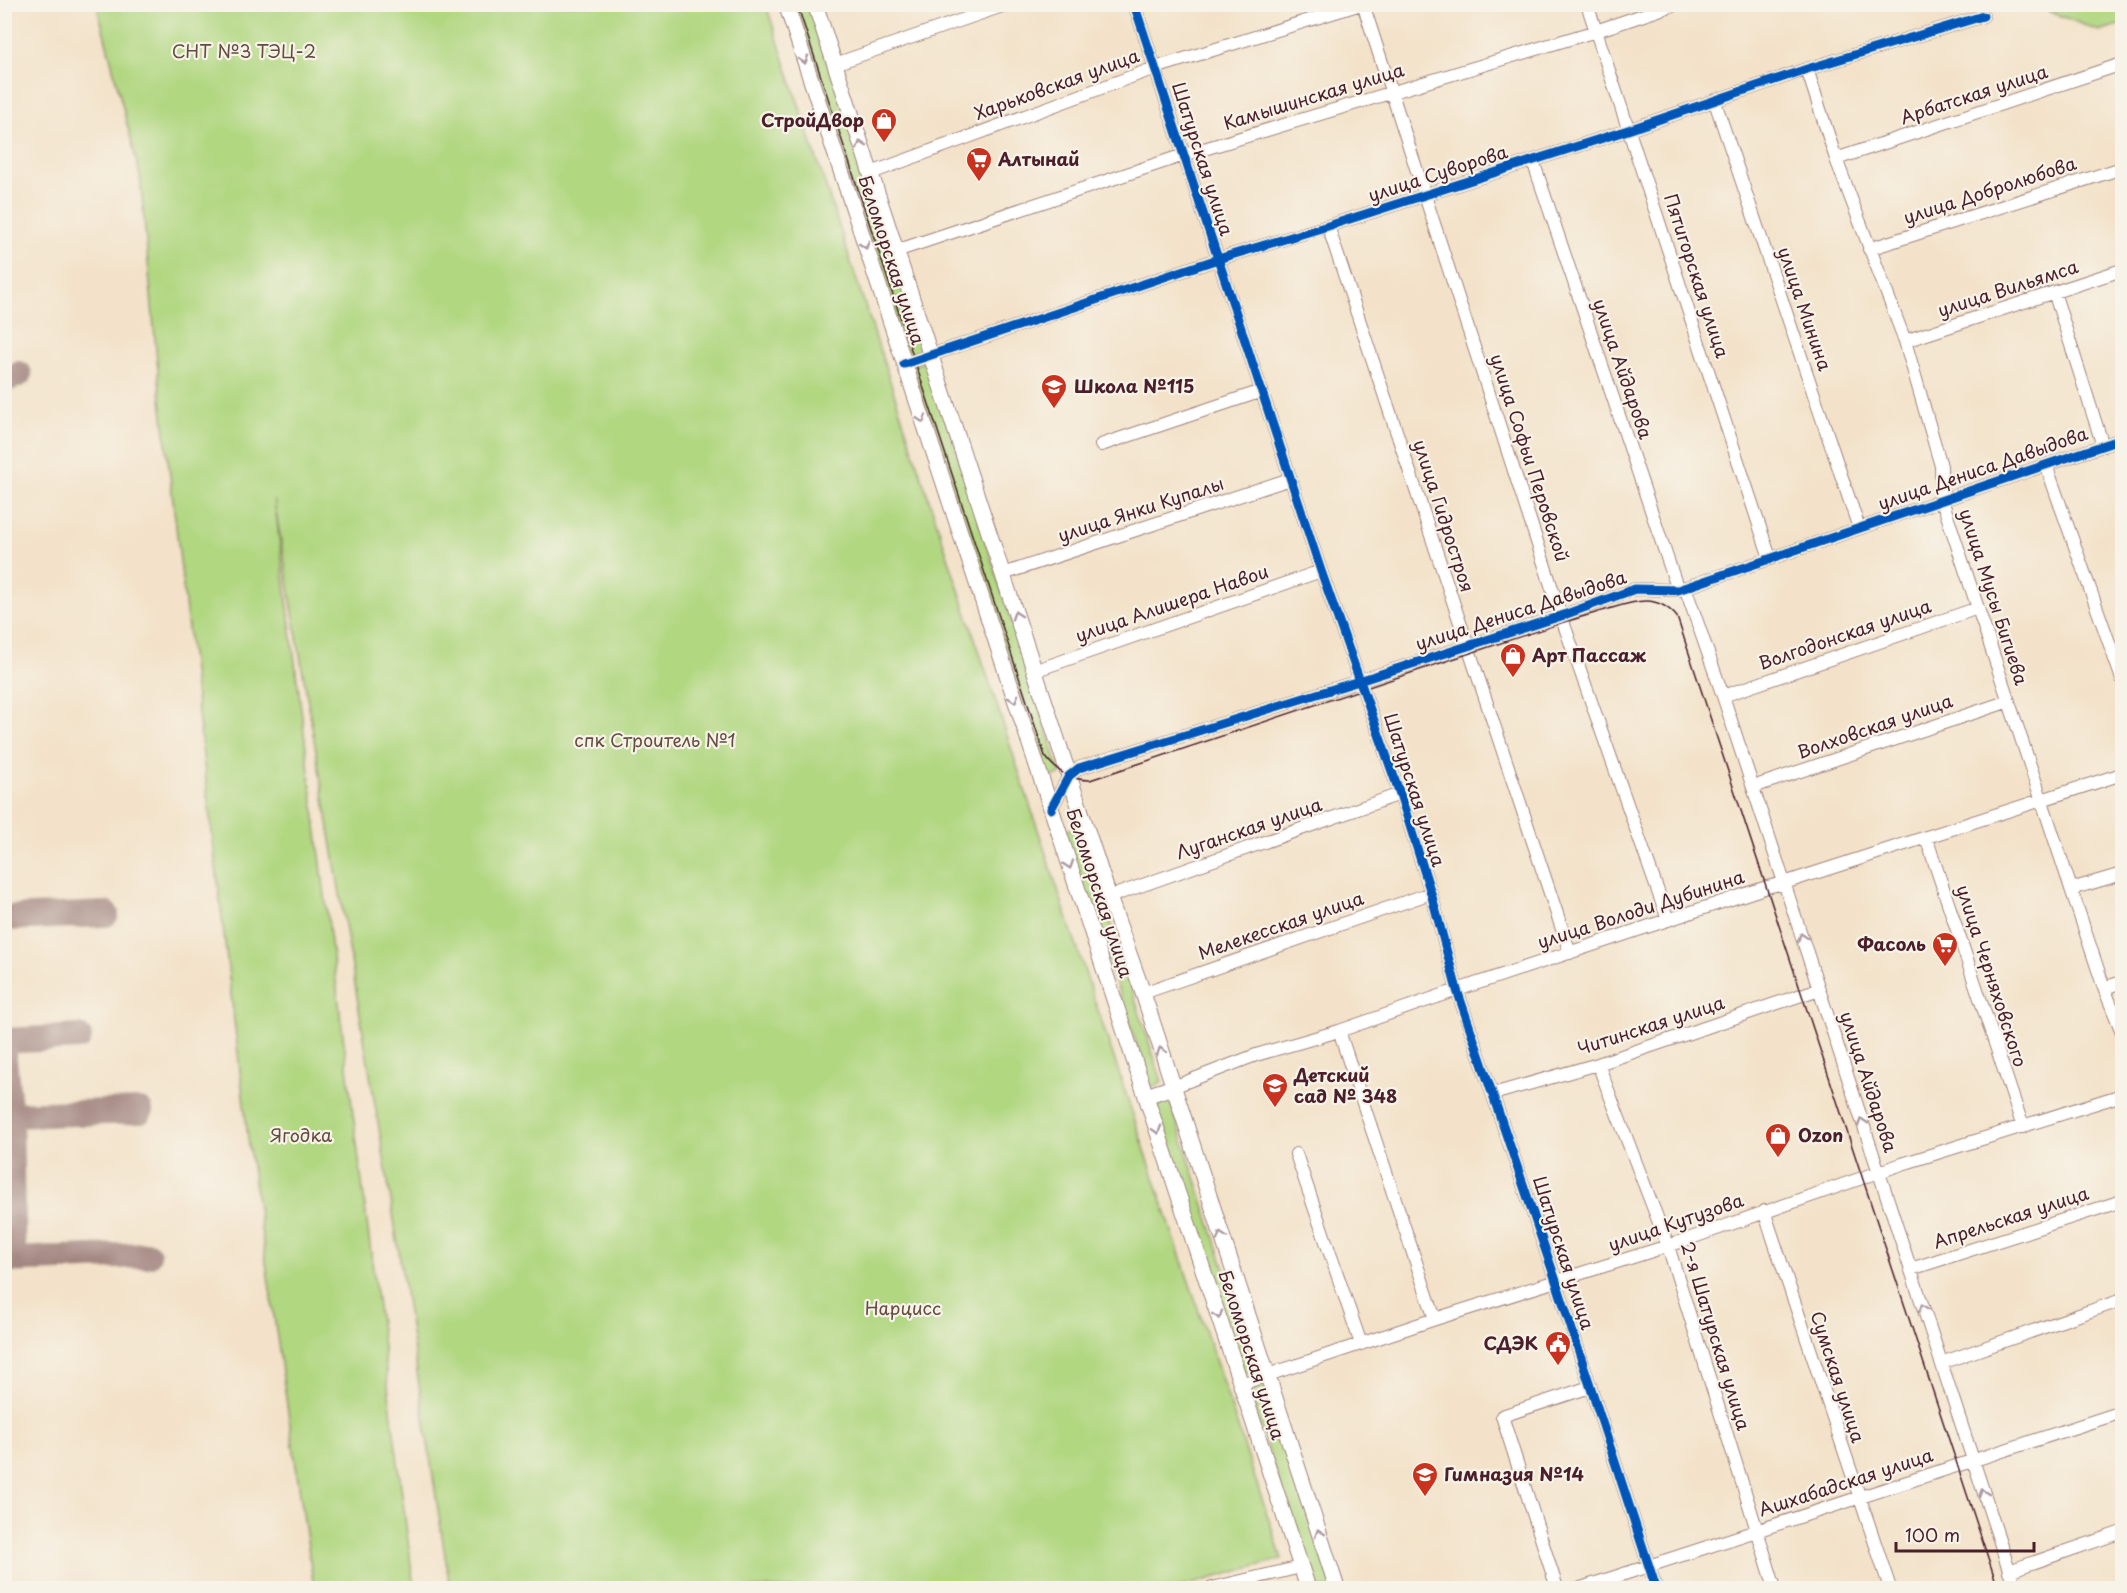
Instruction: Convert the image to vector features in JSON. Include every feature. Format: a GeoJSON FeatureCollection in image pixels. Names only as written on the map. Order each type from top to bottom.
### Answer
{"type":"FeatureCollection","features":[{"type":"Feature","properties":{"kind":"main road","name":"Беломорская улица"},"geometry":{"type":"LineString","coordinates":[[786,4],[1308,1588]]}},
{"type":"Feature","properties":{"kind":"main road","name":"Беломорская улица"},"geometry":{"type":"LineString","coordinates":[[815,4],[1034,671],[1143,993],[1337,1588]]}},
{"type":"Feature","properties":{"kind":"main road"},"geometry":{"type":"LineString","coordinates":[[1146,1096],[1173,1087]]}},
{"type":"Feature","properties":{"kind":"street"},"geometry":{"type":"LineString","coordinates":[[835,64],[1008,4]]}},
{"type":"Feature","properties":{"kind":"street","name":"Шатурская улица"},"geometry":{"type":"LineString","coordinates":[[1134,4],[1290,479],[1400,794],[1431,893],[1457,990],[1556,1281],[1656,1588]]}},
{"type":"Feature","properties":{"kind":"street","name":"Харьковская улица"},"geometry":{"type":"LineString","coordinates":[[870,173],[1155,68],[1362,4]]}},
{"type":"Feature","properties":{"kind":"street","name":"улица Софьи Перовской"},"geometry":{"type":"LineString","coordinates":[[1362,4],[1561,616],[1668,920]]}},
{"type":"Feature","properties":{"kind":"street","name":"Пятигорская улица"},"geometry":{"type":"LineString","coordinates":[[1587,4],[1770,558]]}},
{"type":"Feature","properties":{"kind":"street","name":"Камышинская улица"},"geometry":{"type":"LineString","coordinates":[[896,251],[1184,155],[1596,31],[1676,4]]}},
{"type":"Feature","properties":{"kind":"street","name":"улица Суворова"},"geometry":{"type":"LineString","coordinates":[[904,364],[1218,259],[1424,196],[1715,102],[1807,69],[1983,16]]}},
{"type":"Feature","properties":{"kind":"street","name":"Арбатская улица"},"geometry":{"type":"LineString","coordinates":[[1836,159],[2122,64]]}},
{"type":"Feature","properties":{"kind":"street","name":"улица Мусы Бигиева"},"geometry":{"type":"LineString","coordinates":[[1807,69],[1836,159],[1905,342],[1941,466],[1942,500],[2104,988],[2122,1032]]}},
{"type":"Feature","properties":{"kind":"street","name":"улица Минина"},"geometry":{"type":"LineString","coordinates":[[1715,102],[1859,528]]}},
{"type":"Feature","properties":{"kind":"street","name":"улица Айдарова"},"geometry":{"type":"LineString","coordinates":[[1533,161],[1754,787],[2015,1588]]}},
{"type":"Feature","properties":{"kind":"street","name":"улица Добролюбова"},"geometry":{"type":"LineString","coordinates":[[1869,249],[2122,168]]}},
{"type":"Feature","properties":{"kind":"street","name":"улица Гидростроя"},"geometry":{"type":"LineString","coordinates":[[1328,226],[1570,953]]}},
{"type":"Feature","properties":{"kind":"street","name":"улица Вильямса"},"geometry":{"type":"LineString","coordinates":[[1905,342],[2122,270]]}},
{"type":"Feature","properties":{"kind":"street"},"geometry":{"type":"LineString","coordinates":[[2054,292],[2103,446]]}},
{"type":"Feature","properties":{"kind":"street"},"geometry":{"type":"LineString","coordinates":[[1101,445],[1262,392]]}},
{"type":"Feature","properties":{"kind":"street","name":"улица Дениса Давыдова"},"geometry":{"type":"LineString","coordinates":[[1069,776],[1079,768],[1468,646],[1635,589],[1682,588],[2122,439]]}},
{"type":"Feature","properties":{"kind":"street"},"geometry":{"type":"LineString","coordinates":[[2046,465],[2122,679]]}},
{"type":"Feature","properties":{"kind":"street","name":"улица Янки Купалы"},"geometry":{"type":"LineString","coordinates":[[1003,574],[1290,479]]}},
{"type":"Feature","properties":{"kind":"street","name":"улица Алишера Навои"},"geometry":{"type":"LineString","coordinates":[[1034,671],[1321,571]]}},
{"type":"Feature","properties":{"kind":"street","name":"Волгодонская улица"},"geometry":{"type":"LineString","coordinates":[[1723,696],[1978,608]]}},
{"type":"Feature","properties":{"kind":"street","name":"Волховская улица"},"geometry":{"type":"LineString","coordinates":[[1754,787],[2009,701]]}},
{"type":"Feature","properties":{"kind":"street","name":"улица Володи Дубинина"},"geometry":{"type":"LineString","coordinates":[[1173,1087],[1256,1055],[1339,1031],[1767,887],[2122,774]]}},
{"type":"Feature","properties":{"kind":"street"},"geometry":{"type":"LineString","coordinates":[[1051,809],[1069,776]]}},
{"type":"Feature","properties":{"kind":"street","name":"Луганская улица"},"geometry":{"type":"LineString","coordinates":[[1109,897],[1400,794]]}},
{"type":"Feature","properties":{"kind":"street","name":"улица Черняховского"},"geometry":{"type":"LineString","coordinates":[[1926,837],[2023,1127]]}},
{"type":"Feature","properties":{"kind":"street"},"geometry":{"type":"LineString","coordinates":[[2071,890],[2122,874]]}},
{"type":"Feature","properties":{"kind":"street","name":"Мелекесская улица"},"geometry":{"type":"LineString","coordinates":[[1143,993],[1431,893]]}},
{"type":"Feature","properties":{"kind":"street"},"geometry":{"type":"LineString","coordinates":[[2104,988],[2122,982]]}},
{"type":"Feature","properties":{"kind":"street","name":"Читинская улица"},"geometry":{"type":"LineString","coordinates":[[1493,1094],[1598,1064],[1819,989]]}},
{"type":"Feature","properties":{"kind":"street"},"geometry":{"type":"LineString","coordinates":[[1339,1031],[1435,1319]]}},
{"type":"Feature","properties":{"kind":"street","name":"2-я Шатурская улица"},"geometry":{"type":"LineString","coordinates":[[1598,1064],[1668,1246],[1775,1588]]}},
{"type":"Feature","properties":{"kind":"street","name":"улица Кутузова"},"geometry":{"type":"LineString","coordinates":[[1240,1384],[1435,1319],[1668,1246],[1878,1173],[2122,1095]]}},
{"type":"Feature","properties":{"kind":"street"},"geometry":{"type":"LineString","coordinates":[[1296,1154],[1361,1344]]}},
{"type":"Feature","properties":{"kind":"street","name":"Апрельская улица"},"geometry":{"type":"LineString","coordinates":[[1911,1269],[2122,1201]]}},
{"type":"Feature","properties":{"kind":"street","name":"Сумская улица"},"geometry":{"type":"LineString","coordinates":[[1764,1211],[1858,1498],[1890,1588]]}},
{"type":"Feature","properties":{"kind":"street"},"geometry":{"type":"LineString","coordinates":[[1941,1363],[2122,1300]]}},
{"type":"Feature","properties":{"kind":"street"},"geometry":{"type":"LineString","coordinates":[[1557,1588],[1502,1416],[1590,1387]]}},
{"type":"Feature","properties":{"kind":"street","name":"Ашхабадская улица"},"geometry":{"type":"LineString","coordinates":[[1581,1588],[2122,1412]]}},
{"type":"Feature","properties":{"kind":"street"},"geometry":{"type":"LineString","coordinates":[[2009,1571],[2122,1532]]}},
{"type":"Feature","properties":{"kind":"street"},"geometry":{"type":"LineString","coordinates":[[1212,1588],[1301,1567]]}},
{"type":"Feature","properties":{"kind":"green space"},"geometry":{"type":"Polygon","coordinates":[[[97,5],[766,5],[1078,951],[1282,1559],[1177,1588],[450,1588],[390,1194],[274,499],[414,1588],[314,1588],[249,1147],[159,382],[140,175],[97,5]]]}},
{"type":"Feature","properties":{"kind":"green space"},"geometry":{"type":"Polygon","coordinates":[[[791,5],[811,5],[925,350],[906,356],[791,5]]]}},
{"type":"Feature","properties":{"kind":"green space"},"geometry":{"type":"Polygon","coordinates":[[[2033,5],[2122,5],[2122,24],[2099,31],[2033,5]]]}},
{"type":"Feature","properties":{"kind":"green space"},"geometry":{"type":"Polygon","coordinates":[[[927,360],[1061,774],[1044,779],[911,366],[927,360]]]}},
{"type":"Feature","properties":{"kind":"green space"},"geometry":{"type":"Polygon","coordinates":[[[1079,827],[1162,1082],[1157,1086],[1151,1086],[1064,831],[1079,827]]]}},
{"type":"Feature","properties":{"kind":"green space"},"geometry":{"type":"Polygon","coordinates":[[[1163,1101],[1171,1104],[1257,1367],[1250,1373],[1242,1371],[1157,1107],[1163,1101]]]}},
{"type":"Feature","properties":{"kind":"green space"},"geometry":{"type":"Polygon","coordinates":[[[1254,1383],[1265,1387],[1333,1588],[1314,1588],[1249,1392],[1254,1383]]]}},
{"type":"Feature","properties":{"kind":"taxiway"},"geometry":{"type":"LineString","coordinates":[[4,380],[19,374]]}},
{"type":"Feature","properties":{"kind":"taxiway"},"geometry":{"type":"LineString","coordinates":[[4,918],[106,914]]}},
{"type":"Feature","properties":{"kind":"taxiway"},"geometry":{"type":"LineString","coordinates":[[4,1041],[79,1037]]}},
{"type":"Feature","properties":{"kind":"taxiway"},"geometry":{"type":"LineString","coordinates":[[4,1059],[10,1115],[13,1260]]}},
{"type":"Feature","properties":{"kind":"taxiway"},"geometry":{"type":"LineString","coordinates":[[10,1115],[140,1111]]}},
{"type":"Feature","properties":{"kind":"taxiway"},"geometry":{"type":"LineString","coordinates":[[4,1260],[148,1255]]}},
{"type":"Feature","properties":{"kind":"tram line"},"geometry":{"type":"LineString","coordinates":[[797,4],[1045,756],[1059,771],[1070,777],[1090,780],[1564,622],[1628,604],[1645,601],[1662,604],[1677,617],[1998,1588]]}},
{"type":"Feature","properties":{"kind":"cycle path"},"geometry":{"type":"LineString","coordinates":[[1134,4],[1321,571],[1400,794],[1431,893],[1457,990],[1556,1281],[1656,1588]]}},
{"type":"Feature","properties":{"kind":"cycle path"},"geometry":{"type":"LineString","coordinates":[[904,364],[1218,259],[1628,130],[1807,69],[1983,16]]}},
{"type":"Feature","properties":{"kind":"cycle path"},"geometry":{"type":"LineString","coordinates":[[1051,809],[1069,776],[1079,768],[1561,616],[1635,589],[1678,590],[2122,439]]}},
{"type":"Feature","properties":{"kind":"place","name":"СтройДвор"},"geometry":{"type":"Point","coordinates":[884,144]}},
{"type":"Feature","properties":{"kind":"place","name":"Алтынай"},"geometry":{"type":"Point","coordinates":[979,183]}},
{"type":"Feature","properties":{"kind":"place","name":"Школа №115"},"geometry":{"type":"Point","coordinates":[1054,410]}},
{"type":"Feature","properties":{"kind":"place","name":"Арт Пассаж"},"geometry":{"type":"Point","coordinates":[1513,679]}},
{"type":"Feature","properties":{"kind":"place","name":"Фасоль"},"geometry":{"type":"Point","coordinates":[1945,968]}},
{"type":"Feature","properties":{"kind":"place","name":"Детский сад № 348"},"geometry":{"type":"Point","coordinates":[1275,1109]}},
{"type":"Feature","properties":{"kind":"place","name":"Ozon"},"geometry":{"type":"Point","coordinates":[1778,1159]}},
{"type":"Feature","properties":{"kind":"place","name":"СДЭК"},"geometry":{"type":"Point","coordinates":[1558,1367]}},
{"type":"Feature","properties":{"kind":"place","name":"Гимназия №14"},"geometry":{"type":"Point","coordinates":[1425,1498]}},
{"type":"Feature","properties":{"kind":"park label","name":"СНТ №3 ТЭЦ-2"},"geometry":{"type":"Point","coordinates":[244,52]}},
{"type":"Feature","properties":{"kind":"park label","name":"спк Строитель №1"},"geometry":{"type":"Point","coordinates":[655,741]}},
{"type":"Feature","properties":{"kind":"park label","name":"Ягодка"},"geometry":{"type":"Point","coordinates":[301,1136]}},
{"type":"Feature","properties":{"kind":"park label","name":"Нарцисс"},"geometry":{"type":"Point","coordinates":[903,1309]}}]}
